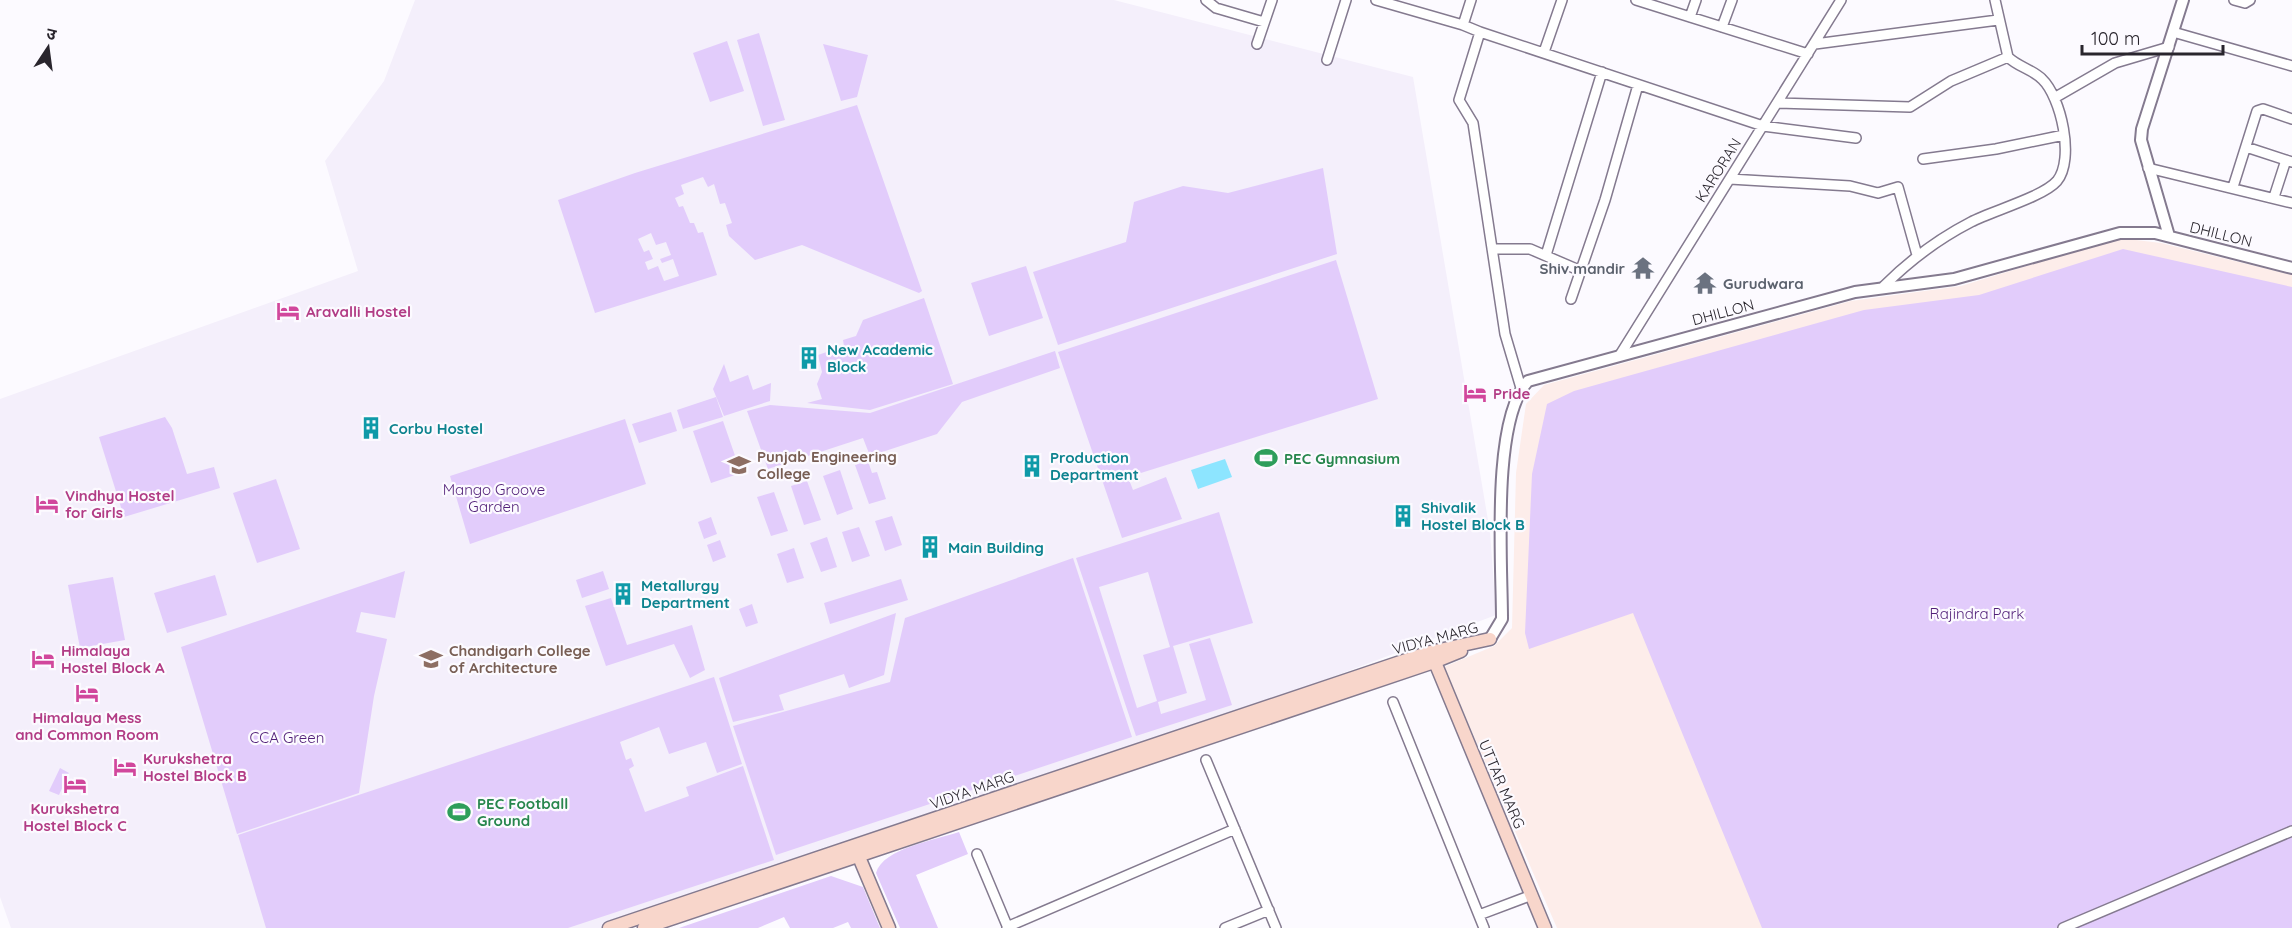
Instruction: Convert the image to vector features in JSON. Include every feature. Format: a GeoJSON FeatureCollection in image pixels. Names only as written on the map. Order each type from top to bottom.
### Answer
{"type":"FeatureCollection","features":[{"type":"Feature","properties":{"kind":"main road","name":"VIDYA MARG"},"geometry":{"type":"LineString","coordinates":[[609,928],[856,851],[1490,639]]}},
{"type":"Feature","properties":{"kind":"main road","name":"UTTAR MARG"},"geometry":{"type":"LineString","coordinates":[[1432,657],[1545,928]]}},
{"type":"Feature","properties":{"kind":"main road","name":"VIDYA MARG"},"geometry":{"type":"LineString","coordinates":[[644,928],[856,851]]}},
{"type":"Feature","properties":{"kind":"main road"},"geometry":{"type":"LineString","coordinates":[[856,851],[889,928]]}},
{"type":"Feature","properties":{"kind":"street"},"geometry":{"type":"LineString","coordinates":[[1206,0],[1216,8],[1264,22]]}},
{"type":"Feature","properties":{"kind":"street"},"geometry":{"type":"LineString","coordinates":[[1257,44],[1272,0]]}},
{"type":"Feature","properties":{"kind":"street"},"geometry":{"type":"LineString","coordinates":[[1327,60],[1346,0]]}},
{"type":"Feature","properties":{"kind":"street"},"geometry":{"type":"LineString","coordinates":[[1376,0],[1463,25],[1763,126],[1857,138]]}},
{"type":"Feature","properties":{"kind":"street"},"geometry":{"type":"LineString","coordinates":[[1463,25],[1471,0]]}},
{"type":"Feature","properties":{"kind":"street"},"geometry":{"type":"LineString","coordinates":[[1544,52],[1562,0]]}},
{"type":"Feature","properties":{"kind":"street"},"geometry":{"type":"LineString","coordinates":[[1637,0],[1808,54]]}},
{"type":"Feature","properties":{"kind":"street"},"geometry":{"type":"LineString","coordinates":[[1690,17],[1696,0]]}},
{"type":"Feature","properties":{"kind":"street"},"geometry":{"type":"LineString","coordinates":[[1722,27],[1732,0]]}},
{"type":"Feature","properties":{"kind":"street","name":"KARORAN"},"geometry":{"type":"LineString","coordinates":[[1620,355],[1841,0]]}},
{"type":"Feature","properties":{"kind":"street"},"geometry":{"type":"LineString","coordinates":[[1884,286],[1917,255],[1971,222],[2048,189],[2056,182],[2065,165],[2064,135],[2056,97],[2034,72],[2008,57],[1995,0]]}},
{"type":"Feature","properties":{"kind":"street"},"geometry":{"type":"LineString","coordinates":[[2169,236],[2142,151],[2142,129],[2183,0]]}},
{"type":"Feature","properties":{"kind":"street"},"geometry":{"type":"LineString","coordinates":[[2234,0],[2245,3],[2250,0]]}},
{"type":"Feature","properties":{"kind":"street"},"geometry":{"type":"LineString","coordinates":[[1815,44],[1998,20]]}},
{"type":"Feature","properties":{"kind":"street"},"geometry":{"type":"LineString","coordinates":[[1480,32],[1459,100],[1473,123],[1505,334],[1521,388],[1508,427],[1503,476],[1502,619],[1490,639]]}},
{"type":"Feature","properties":{"kind":"street"},"geometry":{"type":"LineString","coordinates":[[2173,32],[2292,66]]}},
{"type":"Feature","properties":{"kind":"street"},"geometry":{"type":"LineString","coordinates":[[2056,97],[2115,63],[2169,47]]}},
{"type":"Feature","properties":{"kind":"street"},"geometry":{"type":"LineString","coordinates":[[1778,103],[1910,107],[1951,81],[2008,57]]}},
{"type":"Feature","properties":{"kind":"street"},"geometry":{"type":"LineString","coordinates":[[1546,255],[1602,72]]}},
{"type":"Feature","properties":{"kind":"street"},"geometry":{"type":"LineString","coordinates":[[1571,299],[1638,85]]}},
{"type":"Feature","properties":{"kind":"street"},"geometry":{"type":"LineString","coordinates":[[2233,188],[2257,111],[2263,109],[2292,119]]}},
{"type":"Feature","properties":{"kind":"street"},"geometry":{"type":"LineString","coordinates":[[1923,159],[1996,149],[2064,135]]}},
{"type":"Feature","properties":{"kind":"street"},"geometry":{"type":"LineString","coordinates":[[2246,147],[2289,161],[2274,197]]}},
{"type":"Feature","properties":{"kind":"street"},"geometry":{"type":"LineString","coordinates":[[2148,168],[2292,203]]}},
{"type":"Feature","properties":{"kind":"street"},"geometry":{"type":"LineString","coordinates":[[1730,179],[1850,186],[1878,194],[1898,188],[1917,255]]}},
{"type":"Feature","properties":{"kind":"street","name":"DHILLON"},"geometry":{"type":"LineString","coordinates":[[1521,388],[1528,381],[1540,376],[1884,286],[1954,279],[2120,233],[2136,231],[2169,236],[2292,268]]}},
{"type":"Feature","properties":{"kind":"street"},"geometry":{"type":"LineString","coordinates":[[1492,249],[1519,247],[1546,255],[1581,271]]}},
{"type":"Feature","properties":{"kind":"street"},"geometry":{"type":"LineString","coordinates":[[1393,702],[1484,928]]}},
{"type":"Feature","properties":{"kind":"street"},"geometry":{"type":"LineString","coordinates":[[1206,760],[1276,928]]}},
{"type":"Feature","properties":{"kind":"street"},"geometry":{"type":"LineString","coordinates":[[977,854],[1008,928],[1235,829]]}},
{"type":"Feature","properties":{"kind":"street"},"geometry":{"type":"LineString","coordinates":[[2063,928],[2292,831]]}},
{"type":"Feature","properties":{"kind":"street"},"geometry":{"type":"LineString","coordinates":[[1479,915],[1532,895]]}},
{"type":"Feature","properties":{"kind":"street"},"geometry":{"type":"LineString","coordinates":[[1225,928],[1269,910]]}},
{"type":"Feature","properties":{"kind":"shaded area","name":"Punjab Engineering College"},"geometry":{"type":"Polygon","coordinates":[[[415,0],[1114,0],[1413,77],[1490,532],[1496,615],[1139,750],[603,928],[11,928],[0,897],[0,399],[358,271],[325,161],[384,81],[415,0]]]}},
{"type":"Feature","properties":{"kind":"shaded area","name":"Rajindra Park"},"geometry":{"type":"Polygon","coordinates":[[[2119,238],[2161,243],[2292,275],[2292,928],[1557,928],[1444,667],[1494,646],[1512,628],[1516,473],[1526,404],[1544,385],[1851,301],[1961,286],[2119,238]]]}},
{"type":"Feature","properties":{"kind":"green space"},"geometry":{"type":"Polygon","coordinates":[[[759,33],[785,120],[763,126],[737,40],[759,33]]]}},
{"type":"Feature","properties":{"kind":"green space"},"geometry":{"type":"Polygon","coordinates":[[[727,41],[744,91],[710,102],[693,53],[727,41]]]}},
{"type":"Feature","properties":{"kind":"green space"},"geometry":{"type":"Polygon","coordinates":[[[823,44],[868,55],[857,97],[841,101],[823,44]]]}},
{"type":"Feature","properties":{"kind":"green space"},"geometry":{"type":"Polygon","coordinates":[[[857,105],[922,291],[919,293],[802,245],[755,260],[729,236],[726,225],[732,223],[725,203],[720,204],[714,184],[708,187],[703,177],[681,185],[684,194],[675,198],[679,207],[683,206],[690,223],[694,223],[698,233],[703,232],[717,275],[595,313],[558,200],[635,173],[857,105]],[[651,233],[638,239],[644,252],[649,250],[653,259],[645,262],[648,270],[658,266],[664,281],[679,276],[673,259],[662,263],[660,259],[671,255],[666,242],[656,245],[651,233]]]}},
{"type":"Feature","properties":{"kind":"green space"},"geometry":{"type":"Polygon","coordinates":[[[1323,168],[1337,254],[1058,345],[1033,272],[1126,242],[1134,202],[1183,186],[1228,193],[1323,168]]]}},
{"type":"Feature","properties":{"kind":"green space","name":"Rajindra Park"},"geometry":{"type":"Polygon","coordinates":[[[2123,249],[2292,287],[2292,928],[1762,928],[1633,613],[1529,649],[1525,633],[1532,474],[1547,404],[1574,391],[1864,310],[1979,295],[2123,249]]]}},
{"type":"Feature","properties":{"kind":"green space"},"geometry":{"type":"Polygon","coordinates":[[[1336,260],[1378,399],[1128,477],[1133,490],[1166,477],[1182,519],[1122,538],[1058,352],[1336,260]]]}},
{"type":"Feature","properties":{"kind":"green space"},"geometry":{"type":"Polygon","coordinates":[[[1026,266],[1043,318],[989,336],[971,283],[1026,266]]]}},
{"type":"Feature","properties":{"kind":"green space"},"geometry":{"type":"Polygon","coordinates":[[[924,298],[953,384],[870,410],[807,403],[822,399],[817,384],[822,372],[818,355],[844,346],[843,340],[856,336],[863,320],[924,298]]]}},
{"type":"Feature","properties":{"kind":"green space"},"geometry":{"type":"Polygon","coordinates":[[[1055,351],[1060,368],[962,402],[937,434],[870,456],[863,438],[768,469],[747,411],[770,405],[870,413],[1055,351]]]}},
{"type":"Feature","properties":{"kind":"green space"},"geometry":{"type":"Polygon","coordinates":[[[724,364],[730,382],[748,375],[753,390],[771,383],[770,401],[724,416],[713,389],[724,364]]]}},
{"type":"Feature","properties":{"kind":"green space"},"geometry":{"type":"Polygon","coordinates":[[[716,397],[723,417],[683,429],[677,410],[716,397]]]}},
{"type":"Feature","properties":{"kind":"green space"},"geometry":{"type":"Polygon","coordinates":[[[671,412],[677,431],[639,443],[632,424],[671,412]]]}},
{"type":"Feature","properties":{"kind":"green space"},"geometry":{"type":"Polygon","coordinates":[[[165,417],[172,428],[187,474],[214,467],[220,488],[124,517],[99,437],[165,417]]]}},
{"type":"Feature","properties":{"kind":"green space","name":"Mango Groove Garden"},"geometry":{"type":"Polygon","coordinates":[[[625,419],[646,484],[470,544],[450,476],[625,419]]]}},
{"type":"Feature","properties":{"kind":"green space"},"geometry":{"type":"Polygon","coordinates":[[[723,421],[741,473],[711,483],[693,431],[723,421]]]}},
{"type":"Feature","properties":{"kind":"green space"},"geometry":{"type":"Polygon","coordinates":[[[868,461],[872,473],[877,472],[886,499],[869,504],[855,465],[868,461]]]}},
{"type":"Feature","properties":{"kind":"green space"},"geometry":{"type":"Polygon","coordinates":[[[840,470],[853,509],[837,515],[823,476],[840,470]]]}},
{"type":"Feature","properties":{"kind":"green space"},"geometry":{"type":"Polygon","coordinates":[[[276,479],[300,549],[257,563],[233,493],[276,479]]]}},
{"type":"Feature","properties":{"kind":"green space"},"geometry":{"type":"Polygon","coordinates":[[[807,481],[821,520],[804,525],[791,486],[807,481]]]}},
{"type":"Feature","properties":{"kind":"green space"},"geometry":{"type":"Polygon","coordinates":[[[774,492],[788,531],[771,536],[757,497],[774,492]]]}},
{"type":"Feature","properties":{"kind":"green space"},"geometry":{"type":"Polygon","coordinates":[[[1219,512],[1253,623],[1173,646],[1187,693],[1158,702],[1161,714],[1206,700],[1189,644],[1210,638],[1232,705],[1136,736],[1076,558],[1219,512]],[[1148,572],[1099,587],[1137,708],[1157,701],[1143,655],[1170,647],[1148,572]]]}},
{"type":"Feature","properties":{"kind":"green space"},"geometry":{"type":"Polygon","coordinates":[[[892,516],[902,545],[885,551],[875,521],[892,516]]]}},
{"type":"Feature","properties":{"kind":"green space"},"geometry":{"type":"Polygon","coordinates":[[[711,517],[717,534],[704,539],[698,522],[711,517]]]}},
{"type":"Feature","properties":{"kind":"green space"},"geometry":{"type":"Polygon","coordinates":[[[859,527],[870,556],[852,562],[842,532],[859,527]]]}},
{"type":"Feature","properties":{"kind":"green space"},"geometry":{"type":"Polygon","coordinates":[[[827,537],[837,567],[821,572],[810,543],[827,537]]]}},
{"type":"Feature","properties":{"kind":"green space"},"geometry":{"type":"Polygon","coordinates":[[[720,540],[726,557],[713,562],[707,545],[720,540]]]}},
{"type":"Feature","properties":{"kind":"green space"},"geometry":{"type":"Polygon","coordinates":[[[794,548],[804,578],[787,583],[777,554],[794,548]]]}},
{"type":"Feature","properties":{"kind":"green space"},"geometry":{"type":"Polygon","coordinates":[[[1073,558],[1132,737],[776,855],[733,726],[890,682],[905,618],[1073,558]]]}},
{"type":"Feature","properties":{"kind":"green space","name":"CCA Green"},"geometry":{"type":"Polygon","coordinates":[[[405,571],[395,618],[361,612],[356,632],[387,639],[374,696],[359,793],[237,834],[181,647],[405,571]]]}},
{"type":"Feature","properties":{"kind":"green space"},"geometry":{"type":"Polygon","coordinates":[[[603,571],[609,589],[582,598],[576,580],[603,571]]]}},
{"type":"Feature","properties":{"kind":"green space"},"geometry":{"type":"Polygon","coordinates":[[[215,575],[227,615],[167,633],[154,593],[215,575]]]}},
{"type":"Feature","properties":{"kind":"green space"},"geometry":{"type":"Polygon","coordinates":[[[113,577],[125,640],[80,648],[68,585],[113,577]]]}},
{"type":"Feature","properties":{"kind":"green space"},"geometry":{"type":"Polygon","coordinates":[[[901,579],[908,600],[830,624],[824,603],[901,579]]]}},
{"type":"Feature","properties":{"kind":"green space"},"geometry":{"type":"Polygon","coordinates":[[[611,598],[627,645],[692,625],[705,670],[690,678],[674,644],[606,666],[585,606],[611,598]]]}},
{"type":"Feature","properties":{"kind":"green space"},"geometry":{"type":"Polygon","coordinates":[[[752,604],[758,623],[746,627],[739,609],[752,604]]]}},
{"type":"Feature","properties":{"kind":"green space"},"geometry":{"type":"Polygon","coordinates":[[[896,613],[884,675],[849,688],[844,674],[779,695],[784,710],[733,722],[719,678],[896,613]]]}},
{"type":"Feature","properties":{"kind":"green space","name":"PEC Football Ground"},"geometry":{"type":"Polygon","coordinates":[[[714,677],[742,764],[717,773],[706,742],[669,754],[659,727],[620,742],[626,760],[631,758],[634,766],[629,769],[645,812],[689,796],[686,787],[743,766],[774,860],[568,928],[266,928],[238,835],[714,677]]]}},
{"type":"Feature","properties":{"kind":"green space"},"geometry":{"type":"Polygon","coordinates":[[[60,768],[69,773],[59,795],[49,791],[60,768]]]}},
{"type":"Feature","properties":{"kind":"green space"},"geometry":{"type":"Polygon","coordinates":[[[959,832],[968,854],[916,875],[938,928],[900,928],[876,873],[881,864],[899,851],[959,832]]]}},
{"type":"Feature","properties":{"kind":"green space"},"geometry":{"type":"Polygon","coordinates":[[[831,876],[863,887],[880,928],[851,928],[848,922],[833,928],[790,928],[784,917],[758,928],[679,928],[831,876]]]}},
{"type":"Feature","properties":{"kind":"water"},"geometry":{"type":"Polygon","coordinates":[[[1225,459],[1232,477],[1198,489],[1191,470],[1225,459]]]}},
{"type":"Feature","properties":{"kind":"place","name":"Shiv mandir"},"geometry":{"type":"Point","coordinates":[1643,268]}},
{"type":"Feature","properties":{"kind":"place","name":"Gurudwara"},"geometry":{"type":"Point","coordinates":[1705,283]}},
{"type":"Feature","properties":{"kind":"place","name":"Aravalli Hostel"},"geometry":{"type":"Point","coordinates":[288,311]}},
{"type":"Feature","properties":{"kind":"place","name":"New Academic Block"},"geometry":{"type":"Point","coordinates":[809,358]}},
{"type":"Feature","properties":{"kind":"place","name":"Pride"},"geometry":{"type":"Point","coordinates":[1475,393]}},
{"type":"Feature","properties":{"kind":"place","name":"Corbu Hostel"},"geometry":{"type":"Point","coordinates":[371,428]}},
{"type":"Feature","properties":{"kind":"place","name":"PEC Gymnasium"},"geometry":{"type":"Point","coordinates":[1266,458]}},
{"type":"Feature","properties":{"kind":"place","name":"Punjab Engineering College"},"geometry":{"type":"Point","coordinates":[739,465]}},
{"type":"Feature","properties":{"kind":"place","name":"Production Department"},"geometry":{"type":"Point","coordinates":[1032,466]}},
{"type":"Feature","properties":{"kind":"place","name":"Vindhya Hostel for Girls"},"geometry":{"type":"Point","coordinates":[47,504]}},
{"type":"Feature","properties":{"kind":"place","name":"Shivalik Hostel Block B"},"geometry":{"type":"Point","coordinates":[1403,516]}},
{"type":"Feature","properties":{"kind":"place","name":"Main Building"},"geometry":{"type":"Point","coordinates":[930,547]}},
{"type":"Feature","properties":{"kind":"place","name":"Metallurgy Department"},"geometry":{"type":"Point","coordinates":[623,594]}},
{"type":"Feature","properties":{"kind":"place","name":"Himalaya Hostel Block A"},"geometry":{"type":"Point","coordinates":[43,659]}},
{"type":"Feature","properties":{"kind":"place","name":"Chandigarh College of Architecture"},"geometry":{"type":"Point","coordinates":[431,659]}},
{"type":"Feature","properties":{"kind":"place","name":"Himalaya Mess and Common Room"},"geometry":{"type":"Point","coordinates":[87,693]}},
{"type":"Feature","properties":{"kind":"place","name":"Kurukshetra Hostel Block B"},"geometry":{"type":"Point","coordinates":[125,767]}},
{"type":"Feature","properties":{"kind":"place","name":"Kurukshetra Hostel Block C"},"geometry":{"type":"Point","coordinates":[75,784]}},
{"type":"Feature","properties":{"kind":"place","name":"PEC Football Ground"},"geometry":{"type":"Point","coordinates":[459,812]}}]}
